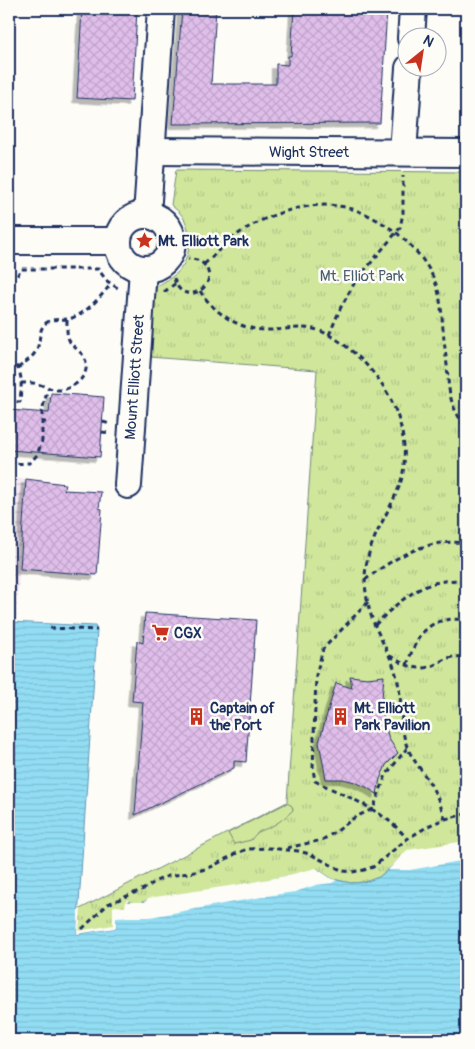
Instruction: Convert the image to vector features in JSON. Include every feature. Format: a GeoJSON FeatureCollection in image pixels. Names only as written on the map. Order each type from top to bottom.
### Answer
{"type":"FeatureCollection","features":[{"type":"Feature","properties":{"kind":"street"},"geometry":{"type":"LineString","coordinates":[[147,215],[161,9]]}},
{"type":"Feature","properties":{"kind":"street"},"geometry":{"type":"LineString","coordinates":[[412,28],[413,9]]}},
{"type":"Feature","properties":{"kind":"street"},"geometry":{"type":"LineString","coordinates":[[403,162],[408,78]]}},
{"type":"Feature","properties":{"kind":"street","name":"Wight Street"},"geometry":{"type":"LineString","coordinates":[[151,151],[403,162],[466,153]]}},
{"type":"Feature","properties":{"kind":"street"},"geometry":{"type":"LineString","coordinates":[[147,215],[163,221],[169,228],[172,244],[166,260],[159,265],[143,269],[135,267],[128,262],[119,249],[118,241],[122,227],[127,222],[133,217],[147,215]]}},
{"type":"Feature","properties":{"kind":"street"},"geometry":{"type":"LineString","coordinates":[[9,242],[118,241]]}},
{"type":"Feature","properties":{"kind":"street","name":"Mount Elliott Street"},"geometry":{"type":"LineString","coordinates":[[128,485],[143,269]]}},
{"type":"Feature","properties":{"kind":"path"},"geometry":{"type":"LineString","coordinates":[[329,335],[341,307],[355,282],[400,228],[404,197],[403,162]]}},
{"type":"Feature","properties":{"kind":"path"},"geometry":{"type":"LineString","coordinates":[[204,264],[229,241],[246,229],[264,220],[300,208],[320,205],[340,206],[361,212],[379,221],[408,242],[428,266],[434,279],[441,306],[452,401],[466,429]]}},
{"type":"Feature","properties":{"kind":"path"},"geometry":{"type":"LineString","coordinates":[[174,278],[182,291],[187,293],[192,294],[205,287],[209,277],[204,264],[193,259],[188,260]]}},
{"type":"Feature","properties":{"kind":"path"},"geometry":{"type":"LineString","coordinates":[[9,280],[15,278],[20,269],[98,269],[111,284],[120,289]]}},
{"type":"Feature","properties":{"kind":"path"},"geometry":{"type":"LineString","coordinates":[[18,368],[36,352],[44,324],[52,320],[74,318],[104,293],[111,284]]}},
{"type":"Feature","properties":{"kind":"path"},"geometry":{"type":"LineString","coordinates":[[200,291],[206,301],[226,318],[238,324],[253,329],[268,330],[300,327],[329,335],[366,363],[390,398],[401,426],[404,441],[403,469],[400,485],[368,554],[365,580],[368,602],[375,625],[398,679],[407,748],[435,792],[445,819]]}},
{"type":"Feature","properties":{"kind":"path"},"geometry":{"type":"LineString","coordinates":[[21,382],[66,390],[83,377],[87,369],[86,360],[69,340],[67,319]]}},
{"type":"Feature","properties":{"kind":"path"},"geometry":{"type":"LineString","coordinates":[[9,360],[18,368],[21,382],[20,402],[9,401]]}},
{"type":"Feature","properties":{"kind":"path"},"geometry":{"type":"LineString","coordinates":[[9,461],[16,464],[30,463],[37,455],[42,441],[41,422],[48,388]]}},
{"type":"Feature","properties":{"kind":"path"},"geometry":{"type":"LineString","coordinates":[[41,422],[48,422]]}},
{"type":"Feature","properties":{"kind":"path"},"geometry":{"type":"LineString","coordinates":[[365,580],[386,564],[406,553],[425,546],[442,543],[466,543]]}},
{"type":"Feature","properties":{"kind":"path"},"geometry":{"type":"LineString","coordinates":[[375,625],[387,612],[412,592],[443,582],[466,581]]}},
{"type":"Feature","properties":{"kind":"path"},"geometry":{"type":"LineString","coordinates":[[368,602],[323,649],[316,675],[313,768],[315,781],[373,809],[399,828],[408,839]]}},
{"type":"Feature","properties":{"kind":"path"},"geometry":{"type":"LineString","coordinates":[[407,665],[416,641],[433,624],[458,618],[466,620]]}},
{"type":"Feature","properties":{"kind":"path"},"geometry":{"type":"LineString","coordinates":[[50,628],[97,630]]}},
{"type":"Feature","properties":{"kind":"path"},"geometry":{"type":"LineString","coordinates":[[389,655],[415,668],[433,666],[446,658],[464,656],[466,663]]}},
{"type":"Feature","properties":{"kind":"path"},"geometry":{"type":"LineString","coordinates":[[284,849],[322,840],[337,831],[354,816],[373,809],[386,775],[407,748]]}},
{"type":"Feature","properties":{"kind":"path"},"geometry":{"type":"LineString","coordinates":[[82,929],[108,904],[146,888],[168,876],[195,872],[211,867],[237,852],[248,849],[284,849],[310,854],[343,871],[352,872],[373,867],[408,839],[430,825],[466,814]]}},
{"type":"Feature","properties":{"kind":"shaded area"},"geometry":{"type":"Polygon","coordinates":[[[9,478],[25,479],[16,622],[9,622],[9,478]]]}},
{"type":"Feature","properties":{"kind":"green space","name":"Mt. Elliot Park"},"geometry":{"type":"Polygon","coordinates":[[[176,170],[466,172],[466,844],[405,853],[379,877],[365,882],[351,883],[332,879],[319,870],[285,879],[139,903],[128,902],[116,928],[77,934],[78,910],[287,802],[317,370],[149,357],[157,286],[177,273],[188,253],[189,238],[186,223],[182,215],[171,205],[176,170]]]}},
{"type":"Feature","properties":{"kind":"green space"},"geometry":{"type":"Polygon","coordinates":[[[287,803],[292,806],[293,810],[284,818],[259,832],[251,840],[234,844],[228,833],[287,803]]]}},
{"type":"Feature","properties":{"kind":"water"},"geometry":{"type":"Polygon","coordinates":[[[9,622],[95,626],[97,630],[77,934],[116,928],[115,909],[127,910],[128,902],[139,903],[196,894],[319,870],[332,879],[351,883],[365,882],[379,877],[405,853],[466,844],[466,1040],[9,1040],[9,622]]]}},
{"type":"Feature","properties":{"kind":"pier"},"geometry":{"type":"Polygon","coordinates":[[[466,841],[466,860],[410,870],[388,870],[407,850],[466,841]]]}},
{"type":"Feature","properties":{"kind":"pier"},"geometry":{"type":"Polygon","coordinates":[[[316,868],[332,879],[337,880],[332,883],[316,885],[295,892],[150,917],[116,918],[116,928],[77,934],[78,910],[81,909],[79,931],[113,925],[113,907],[125,907],[128,900],[128,902],[143,902],[148,898],[236,885],[316,868]]]}},
{"type":"Feature","properties":{"kind":"building"},"geometry":{"type":"Polygon","coordinates":[[[82,9],[137,9],[132,101],[77,98],[82,9]]]}},
{"type":"Feature","properties":{"kind":"building"},"geometry":{"type":"Polygon","coordinates":[[[182,9],[216,9],[211,84],[276,84],[276,64],[288,65],[288,56],[291,56],[294,9],[387,9],[380,123],[173,124],[182,9]]]}},
{"type":"Feature","properties":{"kind":"building"},"geometry":{"type":"Polygon","coordinates":[[[51,393],[104,397],[100,457],[9,450],[9,410],[49,413],[51,393]]]}},
{"type":"Feature","properties":{"kind":"building"},"geometry":{"type":"Polygon","coordinates":[[[26,479],[65,484],[64,490],[101,492],[99,508],[102,509],[97,575],[20,569],[26,479]]]}},
{"type":"Feature","properties":{"kind":"building","name":"Captain of the Port"},"geometry":{"type":"Polygon","coordinates":[[[145,613],[256,620],[246,762],[234,761],[234,768],[135,815],[143,702],[132,701],[137,641],[143,643],[145,613]]]}},
{"type":"Feature","properties":{"kind":"building"},"geometry":{"type":"Polygon","coordinates":[[[350,676],[367,678],[384,676],[382,698],[384,721],[389,739],[398,753],[386,765],[380,779],[377,794],[355,782],[343,779],[326,779],[319,742],[336,683],[352,688],[350,676]]]}},
{"type":"Feature","properties":{"kind":"place","name":"Mt. Elliott Park"},"geometry":{"type":"Point","coordinates":[144,241]}},
{"type":"Feature","properties":{"kind":"place","name":"CGX"},"geometry":{"type":"Point","coordinates":[160,633]}},
{"type":"Feature","properties":{"kind":"place","name":"Captain of the Port"},"geometry":{"type":"Point","coordinates":[196,717]}},
{"type":"Feature","properties":{"kind":"place","name":"Mt. Elliott Park Pavilion"},"geometry":{"type":"Point","coordinates":[340,717]}}]}
